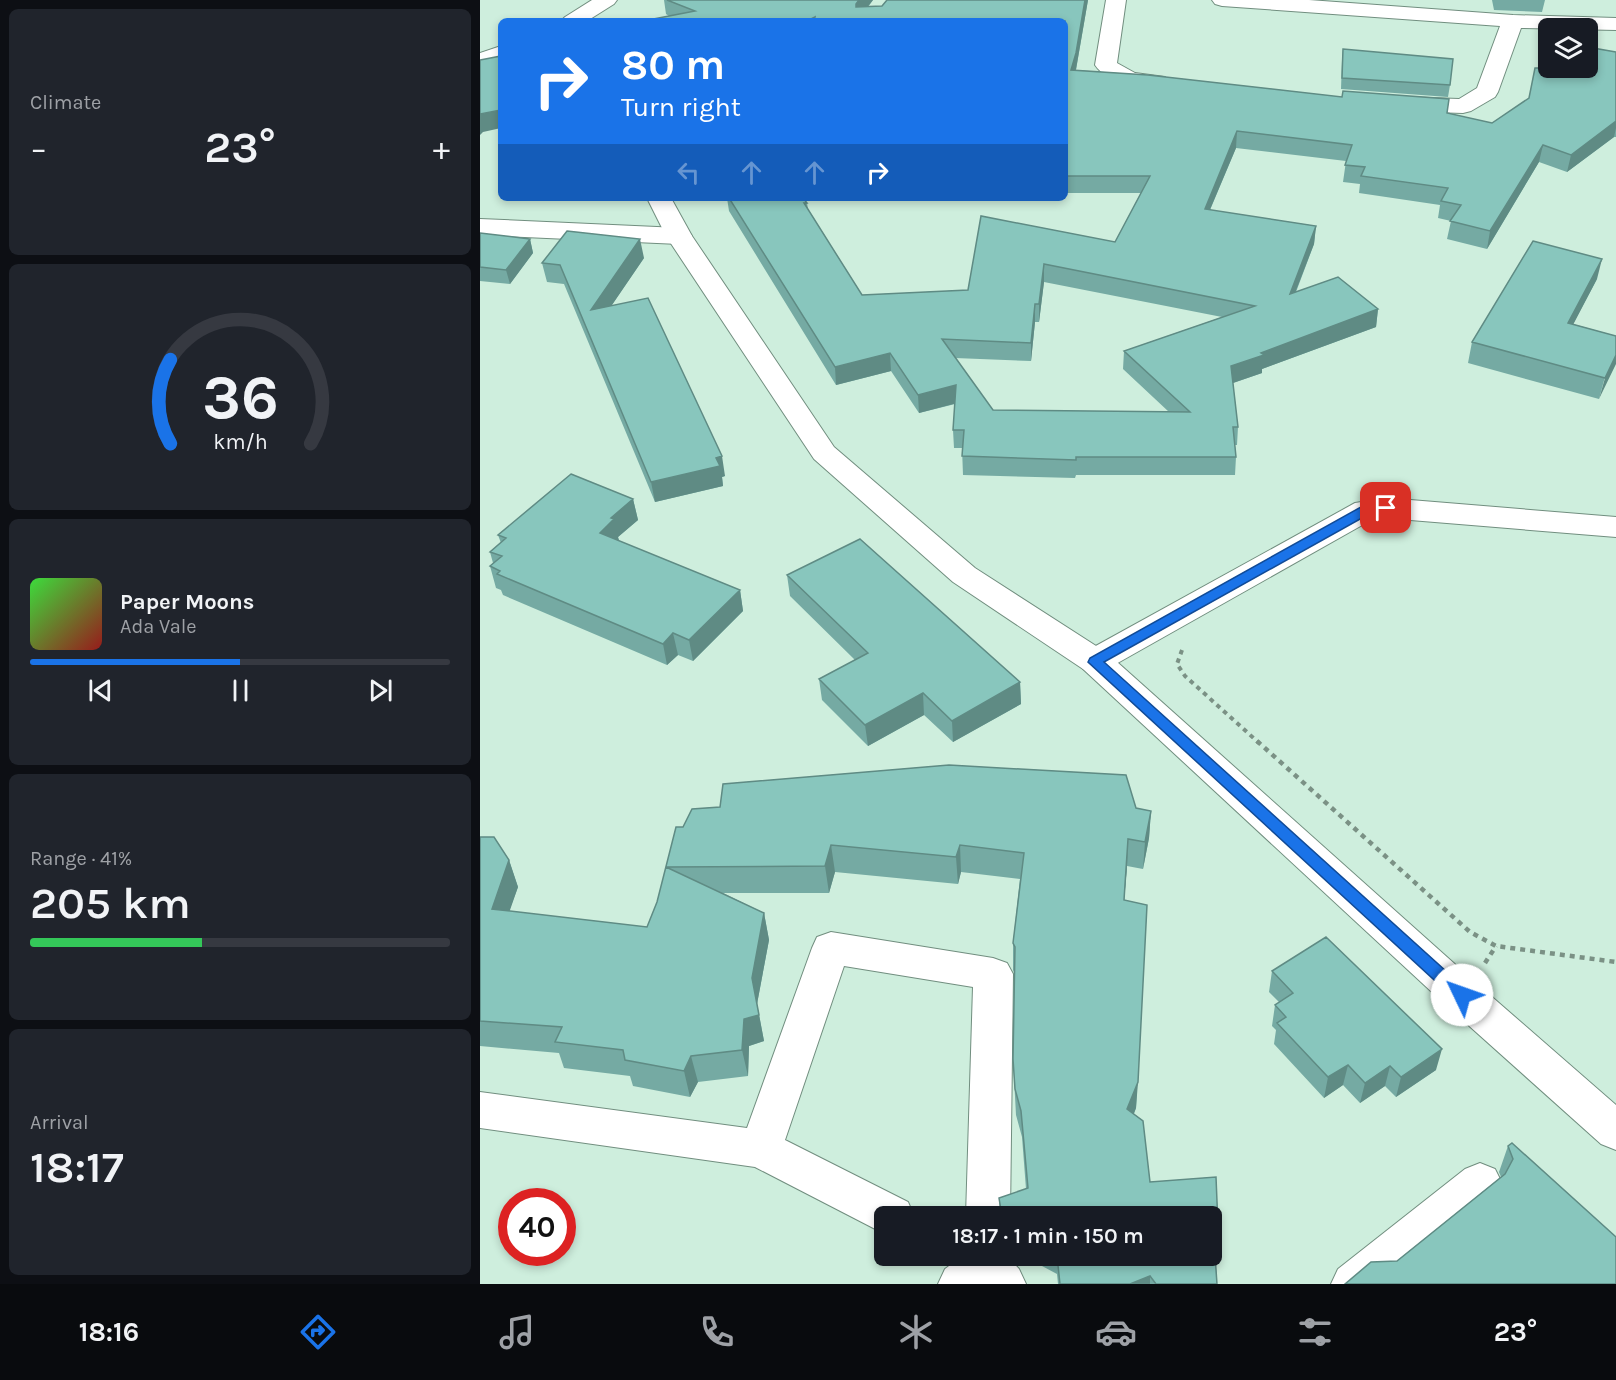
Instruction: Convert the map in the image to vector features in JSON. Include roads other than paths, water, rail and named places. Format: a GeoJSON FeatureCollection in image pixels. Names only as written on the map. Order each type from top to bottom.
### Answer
{"type":"FeatureCollection","features":[{"type":"Feature","properties":{"kind":"street"},"geometry":{"type":"LineString","coordinates":[[577,18],[607,0]]}},
{"type":"Feature","properties":{"kind":"street"},"geometry":{"type":"LineString","coordinates":[[1116,0],[1106,65],[1114,73],[1136,81],[1181,84]]}},
{"type":"Feature","properties":{"kind":"street"},"geometry":{"type":"LineString","coordinates":[[1222,0],[1446,7]]}},
{"type":"Feature","properties":{"kind":"street"},"geometry":{"type":"LineString","coordinates":[[1581,2],[1610,15]]}},
{"type":"Feature","properties":{"kind":"street"},"geometry":{"type":"LineString","coordinates":[[1373,4],[1513,21],[1610,15]]}},
{"type":"Feature","properties":{"kind":"street"},"geometry":{"type":"LineString","coordinates":[[1382,102],[1462,106],[1474,101],[1487,92],[1513,21]]}},
{"type":"Feature","properties":{"kind":"street"},"geometry":{"type":"LineString","coordinates":[[480,60],[498,53]]}},
{"type":"Feature","properties":{"kind":"street"},"geometry":{"type":"LineString","coordinates":[[661,201],[679,237],[824,453],[964,574],[1095,662],[1453,987],[1616,1131]]}},
{"type":"Feature","properties":{"kind":"street"},"geometry":{"type":"LineString","coordinates":[[480,227],[679,237]]}},
{"type":"Feature","properties":{"kind":"street"},"geometry":{"type":"LineString","coordinates":[[1095,662],[1366,510],[1386,508],[1616,527]]}},
{"type":"Feature","properties":{"kind":"street"},"geometry":{"type":"LineString","coordinates":[[761,1149],[831,948],[993,974],[988,1206]]}},
{"type":"Feature","properties":{"kind":"street"},"geometry":{"type":"LineString","coordinates":[[480,1110],[761,1149],[874,1207]]}},
{"type":"Feature","properties":{"kind":"street"},"geometry":{"type":"LineString","coordinates":[[1354,1284],[1480,1183]]}}]}
